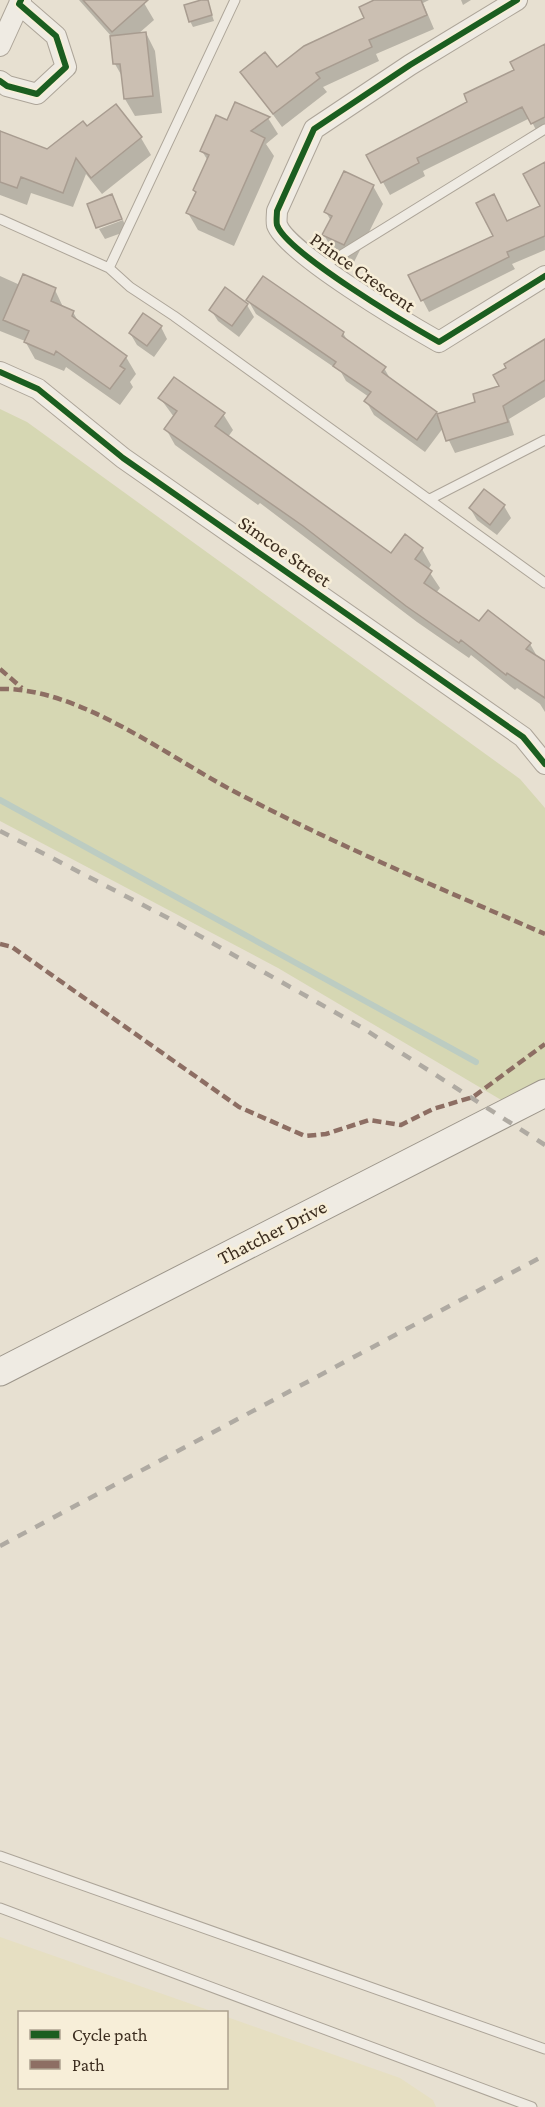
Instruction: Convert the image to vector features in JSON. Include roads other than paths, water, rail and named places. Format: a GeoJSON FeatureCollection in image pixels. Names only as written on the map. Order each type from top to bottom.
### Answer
{"type":"FeatureCollection","features":[{"type":"Feature","properties":{"kind":"main road","name":"Thatcher Drive"},"geometry":{"type":"LineString","coordinates":[[0,1372],[545,1093]]}},
{"type":"Feature","properties":{"kind":"street","name":"Prince Crescent"},"geometry":{"type":"LineString","coordinates":[[517,0],[410,65],[314,129],[277,211],[277,225],[286,237],[322,267],[397,318],[439,342],[545,276]]}},
{"type":"Feature","properties":{"kind":"street"},"geometry":{"type":"LineString","coordinates":[[0,46],[20,2],[56,36],[66,67],[37,94],[7,86],[0,81]]}},
{"type":"Feature","properties":{"kind":"street","name":"Simcoe Street"},"geometry":{"type":"LineString","coordinates":[[0,372],[38,389],[123,458],[523,737],[545,764]]}},
{"type":"Feature","properties":{"kind":"lane"},"geometry":{"type":"LineString","coordinates":[[109,267],[235,0]]}},
{"type":"Feature","properties":{"kind":"lane"},"geometry":{"type":"LineString","coordinates":[[322,267],[545,129]]}},
{"type":"Feature","properties":{"kind":"lane"},"geometry":{"type":"LineString","coordinates":[[0,219],[109,267],[130,287],[545,583]]}},
{"type":"Feature","properties":{"kind":"lane"},"geometry":{"type":"LineString","coordinates":[[430,499],[545,440]]}},
{"type":"Feature","properties":{"kind":"lane"},"geometry":{"type":"LineString","coordinates":[[0,1856],[545,2049]]}},
{"type":"Feature","properties":{"kind":"lane"},"geometry":{"type":"LineString","coordinates":[[0,1908],[532,2107]]}},
{"type":"Feature","properties":{"kind":"waterway"},"geometry":{"type":"LineString","coordinates":[[0,800],[476,1062]]}},
{"type":"Feature","properties":{"kind":"railway"},"geometry":{"type":"LineString","coordinates":[[0,831],[168,918],[361,1027],[545,1145]]}},
{"type":"Feature","properties":{"kind":"railway"},"geometry":{"type":"LineString","coordinates":[[0,1546],[545,1255]]}}]}
